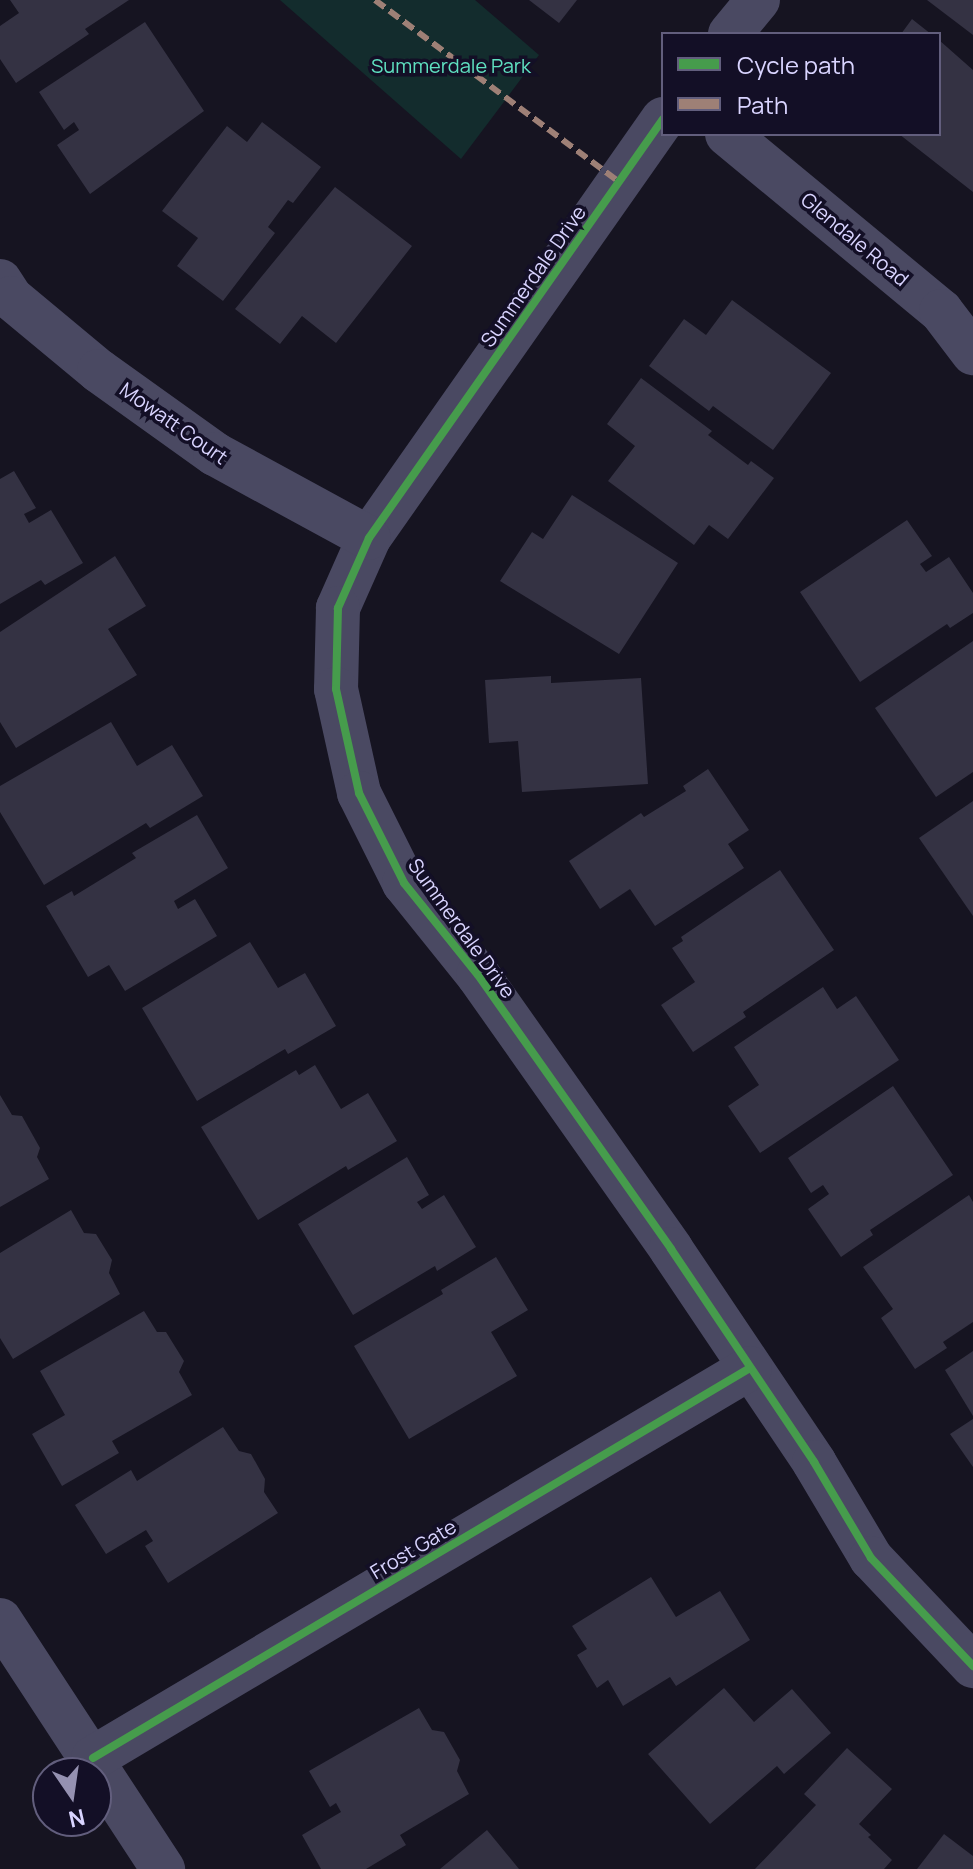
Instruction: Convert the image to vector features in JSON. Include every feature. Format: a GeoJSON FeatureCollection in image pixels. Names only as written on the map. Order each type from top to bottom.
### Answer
{"type":"FeatureCollection","features":[{"type":"Feature","properties":{"kind":"street"},"geometry":{"type":"LineString","coordinates":[[732,32],[758,0]]}},
{"type":"Feature","properties":{"kind":"street","name":"Summerdale Drive"},"geometry":{"type":"LineString","coordinates":[[661,122],[369,538],[338,608],[336,689],[359,793],[404,883],[478,975],[671,1249],[814,1462],[871,1558],[973,1666]]}},
{"type":"Feature","properties":{"kind":"street","name":"Glendale Road"},"geometry":{"type":"LineString","coordinates":[[729,136],[941,311],[973,353]]}},
{"type":"Feature","properties":{"kind":"street","name":"Mowatt Court"},"geometry":{"type":"LineString","coordinates":[[0,281],[11,298],[99,371],[215,454],[369,538]]}},
{"type":"Feature","properties":{"kind":"street","name":"Frost Gate"},"geometry":{"type":"LineString","coordinates":[[95,1757],[750,1368]]}},
{"type":"Feature","properties":{"kind":"street"},"geometry":{"type":"LineString","coordinates":[[0,1620],[92,1757]]}},
{"type":"Feature","properties":{"kind":"street"},"geometry":{"type":"LineString","coordinates":[[112,1788],[163,1869]]}},
{"type":"Feature","properties":{"kind":"green space","name":"Summerdale Park"},"geometry":{"type":"Polygon","coordinates":[[[280,0],[475,0],[539,55],[461,159],[280,0]]]}},
{"type":"Feature","properties":{"kind":"building"},"geometry":{"type":"Polygon","coordinates":[[[10,0],[129,0],[85,29],[89,34],[16,83],[0,59],[0,26],[19,13],[10,0]]]}},
{"type":"Feature","properties":{"kind":"building"},"geometry":{"type":"Polygon","coordinates":[[[529,0],[577,0],[559,23],[529,0]]]}},
{"type":"Feature","properties":{"kind":"building"},"geometry":{"type":"Polygon","coordinates":[[[927,0],[973,0],[973,35],[927,0]]]}},
{"type":"Feature","properties":{"kind":"building"},"geometry":{"type":"Polygon","coordinates":[[[912,19],[928,32],[902,32],[912,19]]]}},
{"type":"Feature","properties":{"kind":"building"},"geometry":{"type":"Polygon","coordinates":[[[145,22],[204,111],[90,194],[57,145],[79,130],[74,122],[64,130],[39,92],[145,22]]]}},
{"type":"Feature","properties":{"kind":"building"},"geometry":{"type":"Polygon","coordinates":[[[941,42],[973,70],[973,192],[902,136],[941,136],[941,42]]]}},
{"type":"Feature","properties":{"kind":"building"},"geometry":{"type":"Polygon","coordinates":[[[262,122],[321,167],[293,203],[288,200],[268,227],[275,233],[223,301],[177,266],[198,238],[162,211],[227,126],[247,142],[262,122]]]}},
{"type":"Feature","properties":{"kind":"building"},"geometry":{"type":"Polygon","coordinates":[[[335,187],[412,246],[336,343],[302,316],[280,344],[235,309],[335,187]]]}},
{"type":"Feature","properties":{"kind":"building"},"geometry":{"type":"Polygon","coordinates":[[[732,300],[831,373],[773,450],[713,406],[709,411],[649,366],[684,319],[706,335],[732,300]]]}},
{"type":"Feature","properties":{"kind":"building"},"geometry":{"type":"Polygon","coordinates":[[[641,378],[712,431],[708,435],[748,465],[751,461],[774,478],[728,539],[709,525],[694,545],[608,481],[635,446],[607,424],[641,378]]]}},
{"type":"Feature","properties":{"kind":"building"},"geometry":{"type":"Polygon","coordinates":[[[14,471],[36,508],[24,514],[29,523],[51,510],[83,563],[45,585],[41,580],[0,604],[0,479],[14,471]]]}},
{"type":"Feature","properties":{"kind":"building"},"geometry":{"type":"Polygon","coordinates":[[[572,495],[678,563],[619,654],[500,581],[532,532],[543,539],[572,495]]]}},
{"type":"Feature","properties":{"kind":"building"},"geometry":{"type":"Polygon","coordinates":[[[907,520],[932,556],[920,564],[926,572],[949,557],[973,593],[973,613],[950,628],[947,624],[860,682],[800,592],[907,520]]]}},
{"type":"Feature","properties":{"kind":"building"},"geometry":{"type":"Polygon","coordinates":[[[115,556],[146,606],[108,629],[137,675],[16,748],[0,722],[0,632],[115,556]]]}},
{"type":"Feature","properties":{"kind":"building"},"geometry":{"type":"Polygon","coordinates":[[[973,641],[973,772],[936,797],[875,708],[973,641]]]}},
{"type":"Feature","properties":{"kind":"building"},"geometry":{"type":"Polygon","coordinates":[[[551,676],[551,683],[641,678],[648,784],[522,792],[518,741],[489,743],[485,680],[551,676]]]}},
{"type":"Feature","properties":{"kind":"building"},"geometry":{"type":"Polygon","coordinates":[[[111,722],[137,766],[172,745],[203,796],[150,828],[146,823],[44,885],[0,812],[0,786],[111,722]]]}},
{"type":"Feature","properties":{"kind":"building"},"geometry":{"type":"Polygon","coordinates":[[[708,769],[749,830],[728,844],[744,868],[655,926],[630,889],[600,909],[569,861],[641,813],[644,817],[686,791],[683,786],[708,769]]]}},
{"type":"Feature","properties":{"kind":"building"},"geometry":{"type":"Polygon","coordinates":[[[973,801],[973,916],[919,838],[973,801]]]}},
{"type":"Feature","properties":{"kind":"building"},"geometry":{"type":"Polygon","coordinates":[[[197,815],[228,868],[174,901],[178,909],[195,899],[217,936],[125,991],[109,965],[88,977],[46,906],[72,891],[74,896],[136,858],[132,853],[197,815]]]}},
{"type":"Feature","properties":{"kind":"building"},"geometry":{"type":"Polygon","coordinates":[[[780,870],[834,950],[743,1012],[746,1017],[693,1052],[661,1005],[695,982],[672,948],[683,941],[681,937],[780,870]]]}},
{"type":"Feature","properties":{"kind":"building"},"geometry":{"type":"Polygon","coordinates":[[[250,942],[278,988],[305,973],[336,1026],[288,1054],[285,1049],[197,1101],[142,1008],[250,942]]]}},
{"type":"Feature","properties":{"kind":"building"},"geometry":{"type":"Polygon","coordinates":[[[823,987],[837,1009],[856,996],[899,1060],[760,1153],[728,1106],[759,1085],[734,1047],[823,987]]]}},
{"type":"Feature","properties":{"kind":"building"},"geometry":{"type":"Polygon","coordinates":[[[315,1065],[341,1109],[368,1093],[397,1141],[348,1170],[346,1166],[258,1220],[201,1127],[296,1070],[299,1075],[315,1065]]]}},
{"type":"Feature","properties":{"kind":"building"},"geometry":{"type":"Polygon","coordinates":[[[893,1086],[953,1175],[870,1230],[873,1235],[841,1257],[808,1209],[829,1194],[823,1185],[811,1193],[788,1158],[893,1086]]]}},
{"type":"Feature","properties":{"kind":"building"},"geometry":{"type":"Polygon","coordinates":[[[0,1095],[12,1115],[22,1116],[40,1148],[37,1157],[49,1179],[0,1207],[0,1095]]]}},
{"type":"Feature","properties":{"kind":"building"},"geometry":{"type":"Polygon","coordinates":[[[407,1157],[429,1195],[417,1202],[422,1209],[444,1195],[476,1247],[437,1271],[435,1266],[353,1315],[298,1224],[407,1157]]]}},
{"type":"Feature","properties":{"kind":"building"},"geometry":{"type":"Polygon","coordinates":[[[969,1195],[973,1202],[973,1322],[943,1342],[947,1348],[915,1369],[881,1318],[893,1309],[863,1267],[969,1195]]]}},
{"type":"Feature","properties":{"kind":"building"},"geometry":{"type":"Polygon","coordinates":[[[71,1210],[84,1233],[96,1234],[112,1260],[109,1273],[120,1294],[13,1359],[0,1338],[0,1253],[71,1210]]]}},
{"type":"Feature","properties":{"kind":"building"},"geometry":{"type":"Polygon","coordinates":[[[496,1257],[528,1310],[491,1332],[517,1376],[409,1439],[354,1346],[443,1294],[441,1290],[496,1257]]]}},
{"type":"Feature","properties":{"kind":"building"},"geometry":{"type":"Polygon","coordinates":[[[144,1311],[157,1332],[166,1332],[184,1361],[179,1372],[192,1395],[112,1441],[119,1453],[62,1486],[32,1434],[65,1415],[40,1371],[144,1311]]]}},
{"type":"Feature","properties":{"kind":"building"},"geometry":{"type":"Polygon","coordinates":[[[973,1351],[973,1416],[945,1370],[973,1351]]]}},
{"type":"Feature","properties":{"kind":"building"},"geometry":{"type":"Polygon","coordinates":[[[973,1419],[973,1467],[950,1434],[973,1419]]]}},
{"type":"Feature","properties":{"kind":"building"},"geometry":{"type":"Polygon","coordinates":[[[223,1427],[239,1451],[251,1454],[265,1479],[264,1492],[278,1513],[168,1583],[145,1546],[153,1541],[146,1530],[106,1554],[75,1505],[131,1470],[137,1481],[223,1427]]]}},
{"type":"Feature","properties":{"kind":"building"},"geometry":{"type":"Polygon","coordinates":[[[651,1577],[676,1617],[720,1591],[750,1640],[676,1686],[670,1677],[623,1706],[608,1680],[597,1688],[577,1655],[587,1649],[572,1626],[651,1577]]]}},
{"type":"Feature","properties":{"kind":"building"},"geometry":{"type":"Polygon","coordinates":[[[724,1688],[754,1722],[792,1689],[831,1733],[784,1774],[777,1766],[710,1824],[648,1754],[724,1688]]]}},
{"type":"Feature","properties":{"kind":"building"},"geometry":{"type":"Polygon","coordinates":[[[419,1708],[432,1730],[444,1732],[460,1760],[457,1771],[469,1794],[400,1835],[406,1845],[366,1869],[321,1869],[302,1835],[341,1812],[336,1803],[330,1807],[309,1771],[419,1708]]]}},
{"type":"Feature","properties":{"kind":"building"},"geometry":{"type":"Polygon","coordinates":[[[847,1748],[892,1789],[859,1824],[892,1860],[884,1869],[755,1869],[816,1805],[804,1794],[847,1748]]]}},
{"type":"Feature","properties":{"kind":"building"},"geometry":{"type":"Polygon","coordinates":[[[487,1830],[519,1869],[440,1869],[487,1830]]]}},
{"type":"Feature","properties":{"kind":"building"},"geometry":{"type":"Polygon","coordinates":[[[944,1834],[973,1856],[973,1869],[917,1869],[944,1834]]]}},
{"type":"Feature","properties":{"kind":"marked path"},"geometry":{"type":"LineString","coordinates":[[375,0],[619,182]]}},
{"type":"Feature","properties":{"kind":"cycle path"},"geometry":{"type":"LineString","coordinates":[[661,122],[369,538],[338,608],[336,689],[359,793],[404,883],[478,975],[671,1249],[814,1462],[871,1558],[973,1666]]}},
{"type":"Feature","properties":{"kind":"cycle path"},"geometry":{"type":"LineString","coordinates":[[95,1757],[750,1368]]}}]}
